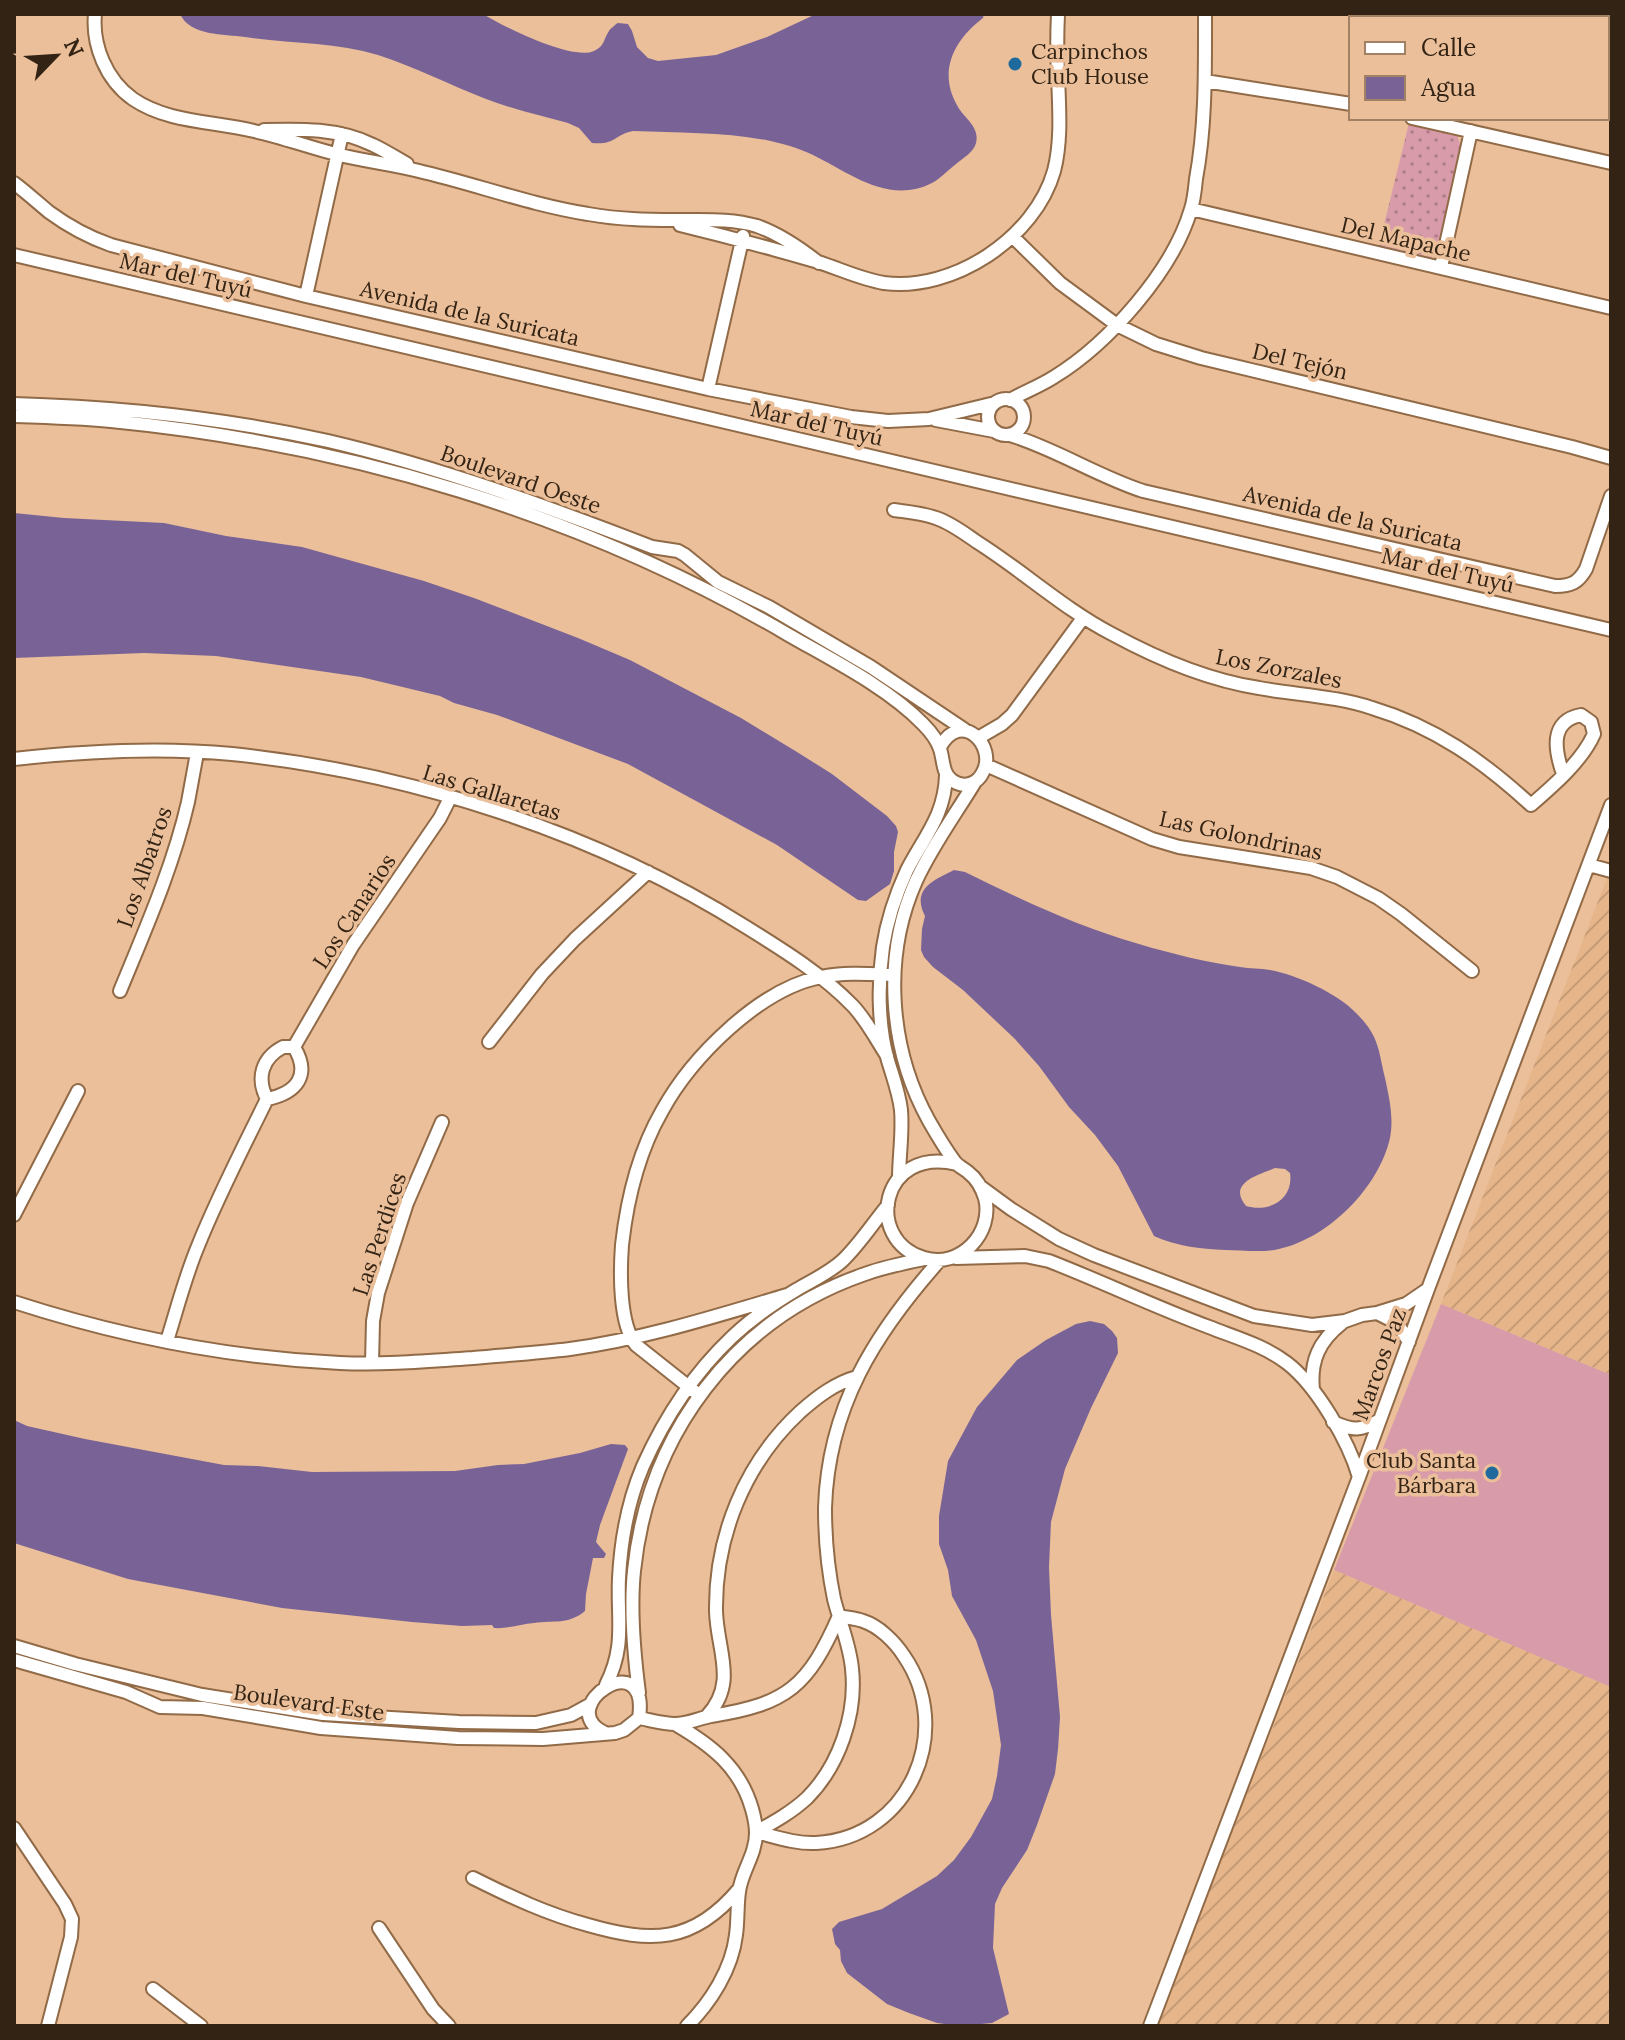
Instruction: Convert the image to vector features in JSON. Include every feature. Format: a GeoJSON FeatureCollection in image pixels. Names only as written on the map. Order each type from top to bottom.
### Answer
{"type":"FeatureCollection","features":[{"type":"Feature","properties":{"kind":"street"},"geometry":{"type":"LineString","coordinates":[[95,14],[98,46],[105,68],[130,97],[161,113],[253,131],[339,155],[419,171],[586,214],[745,223],[794,243],[819,263]]}},
{"type":"Feature","properties":{"kind":"street"},"geometry":{"type":"LineString","coordinates":[[658,220],[742,240],[864,279],[887,283],[922,281],[964,269],[1013,237],[1041,200],[1053,172],[1060,129],[1058,14]]}},
{"type":"Feature","properties":{"kind":"street","name":"Avenida de la Suricata"},"geometry":{"type":"LineString","coordinates":[[16,184],[50,213],[91,238],[306,296],[708,389],[851,417],[888,421],[929,419],[999,400],[1010,400],[1053,377],[1073,364],[1117,325],[1144,295],[1181,234],[1191,209],[1202,149],[1205,14]]}},
{"type":"Feature","properties":{"kind":"street"},"geometry":{"type":"LineString","coordinates":[[1603,14],[1611,16]]}},
{"type":"Feature","properties":{"kind":"street"},"geometry":{"type":"LineString","coordinates":[[1205,81],[1349,104]]}},
{"type":"Feature","properties":{"kind":"street"},"geometry":{"type":"LineString","coordinates":[[1421,120],[1611,163]]}},
{"type":"Feature","properties":{"kind":"street"},"geometry":{"type":"LineString","coordinates":[[253,131],[302,129],[342,134],[370,143],[419,171]]}},
{"type":"Feature","properties":{"kind":"street"},"geometry":{"type":"LineString","coordinates":[[1441,267],[1471,131]]}},
{"type":"Feature","properties":{"kind":"street"},"geometry":{"type":"LineString","coordinates":[[306,296],[342,134]]}},
{"type":"Feature","properties":{"kind":"street","name":"Del Mapache"},"geometry":{"type":"LineString","coordinates":[[1191,209],[1611,308]]}},
{"type":"Feature","properties":{"kind":"street"},"geometry":{"type":"LineString","coordinates":[[708,389],[745,223]]}},
{"type":"Feature","properties":{"kind":"street","name":"Del Tejón"},"geometry":{"type":"LineString","coordinates":[[1013,237],[1060,283],[1117,325],[1156,344],[1201,358],[1611,458]]}},
{"type":"Feature","properties":{"kind":"street","name":"Mar del Tuyú"},"geometry":{"type":"LineString","coordinates":[[14,255],[1611,630]]}},
{"type":"Feature","properties":{"kind":"street"},"geometry":{"type":"LineString","coordinates":[[1010,435],[1022,425],[1022,410],[1029,390]]}},
{"type":"Feature","properties":{"kind":"street"},"geometry":{"type":"LineString","coordinates":[[1010,400],[1022,410]]}},
{"type":"Feature","properties":{"kind":"street"},"geometry":{"type":"LineString","coordinates":[[994,431],[988,417],[995,403]]}},
{"type":"Feature","properties":{"kind":"street","name":"Boulevard Oeste"},"geometry":{"type":"LineString","coordinates":[[14,404],[108,421],[233,437],[403,468]]}},
{"type":"Feature","properties":{"kind":"street","name":"Boulevard Oeste"},"geometry":{"type":"LineString","coordinates":[[14,416],[55,411],[154,412],[235,423],[328,441],[494,502],[652,547],[678,551],[718,582],[769,607],[835,654],[908,710],[926,727],[940,747]]}},
{"type":"Feature","properties":{"kind":"street","name":"Avenida de la Suricata"},"geometry":{"type":"LineString","coordinates":[[929,419],[994,431],[1036,443],[1143,491],[1555,586],[1574,584],[1581,578],[1611,496]]}},
{"type":"Feature","properties":{"kind":"street"},"geometry":{"type":"LineString","coordinates":[[233,437],[235,423]]}},
{"type":"Feature","properties":{"kind":"street","name":"Avenida de la Suricata"},"geometry":{"type":"LineString","coordinates":[[1022,425],[1036,443]]}},
{"type":"Feature","properties":{"kind":"street","name":"Los Zorzales"},"geometry":{"type":"LineString","coordinates":[[894,510],[937,518],[954,527],[1000,556],[1083,618],[1131,645],[1190,670],[1256,688],[1370,707],[1440,737],[1479,761],[1531,805],[1563,774]]}},
{"type":"Feature","properties":{"kind":"street","name":"Boulevard Oeste"},"geometry":{"type":"LineString","coordinates":[[575,524],[763,620],[835,654],[871,667],[965,730]]}},
{"type":"Feature","properties":{"kind":"street"},"geometry":{"type":"LineString","coordinates":[[664,570],[661,559],[666,550]]}},
{"type":"Feature","properties":{"kind":"street"},"geometry":{"type":"LineString","coordinates":[[680,578],[693,571],[693,562]]}},
{"type":"Feature","properties":{"kind":"street"},"geometry":{"type":"LineString","coordinates":[[978,738],[1012,715],[1083,618]]}},
{"type":"Feature","properties":{"kind":"street"},"geometry":{"type":"LineString","coordinates":[[899,1178],[901,1111],[887,1056],[880,1002],[887,974],[899,941],[907,906],[916,882],[986,765],[984,748],[978,738],[965,730],[950,734],[940,747],[946,775],[939,813],[906,872],[883,946],[887,974],[902,1053],[910,1078],[930,1122],[957,1164]]}},
{"type":"Feature","properties":{"kind":"street","name":"Las Gallaretas"},"geometry":{"type":"LineString","coordinates":[[14,759],[146,751],[276,759],[348,771],[527,821],[581,841],[648,872],[725,913],[781,948],[852,1006],[887,1056]]}},
{"type":"Feature","properties":{"kind":"street","name":"Los Albatros"},"geometry":{"type":"LineString","coordinates":[[120,991],[176,844],[188,803],[197,753]]}},
{"type":"Feature","properties":{"kind":"street","name":"Las Golondrinas"},"geometry":{"type":"LineString","coordinates":[[986,765],[1152,839],[1179,847],[1311,868],[1346,881],[1401,914],[1472,971]]}},
{"type":"Feature","properties":{"kind":"street"},"geometry":{"type":"LineString","coordinates":[[946,775],[959,784],[975,782]]}},
{"type":"Feature","properties":{"kind":"street","name":"Los Canarios"},"geometry":{"type":"LineString","coordinates":[[167,1341],[198,1245],[267,1099],[261,1080],[266,1062],[283,1047],[294,1047],[353,945],[440,818],[450,798]]}},
{"type":"Feature","properties":{"kind":"street","name":"Marcos Paz"},"geometry":{"type":"LineString","coordinates":[[1150,2026],[1611,805]]}},
{"type":"Feature","properties":{"kind":"street"},"geometry":{"type":"LineString","coordinates":[[1589,865],[1611,871]]}},
{"type":"Feature","properties":{"kind":"street"},"geometry":{"type":"LineString","coordinates":[[489,1042],[542,974],[648,872]]}},
{"type":"Feature","properties":{"kind":"street"},"geometry":{"type":"LineString","coordinates":[[694,1391],[630,1338],[621,1290],[625,1218],[634,1183],[662,1111],[707,1051],[759,1005],[820,977],[887,974]]}},
{"type":"Feature","properties":{"kind":"street"},"geometry":{"type":"LineString","coordinates":[[267,1099],[288,1092],[300,1078],[302,1067],[294,1047]]}},
{"type":"Feature","properties":{"kind":"street"},"geometry":{"type":"LineString","coordinates":[[14,1215],[78,1091]]}},
{"type":"Feature","properties":{"kind":"street","name":"Las Perdices"},"geometry":{"type":"LineString","coordinates":[[372,1363],[373,1321],[378,1293],[407,1203],[442,1122]]}},
{"type":"Feature","properties":{"kind":"street"},"geometry":{"type":"LineString","coordinates":[[925,1259],[901,1244],[892,1232],[888,1205],[891,1190],[911,1168],[942,1160],[957,1164],[971,1174],[981,1187],[1059,1239],[1254,1316],[1312,1325],[1345,1321],[1406,1304],[1428,1289]]}},
{"type":"Feature","properties":{"kind":"street"},"geometry":{"type":"LineString","coordinates":[[756,1832],[781,1818],[806,1798],[828,1769],[844,1735],[850,1713],[853,1678],[849,1649],[834,1597],[825,1507],[834,1442],[842,1414],[864,1362],[905,1300],[946,1259],[965,1251],[976,1241],[987,1215],[981,1187]]}},
{"type":"Feature","properties":{"kind":"street"},"geometry":{"type":"LineString","coordinates":[[687,2026],[710,1998],[730,1959],[736,1937],[739,1889],[751,1859],[756,1832],[746,1791],[732,1767],[703,1740],[675,1724],[639,1718],[624,1730],[605,1733],[591,1723],[588,1715],[591,1704],[615,1668],[619,1653],[621,1551],[633,1493],[656,1441],[733,1336],[787,1295],[841,1262],[888,1205]]}},
{"type":"Feature","properties":{"kind":"street"},"geometry":{"type":"LineString","coordinates":[[639,1718],[632,1603],[637,1544],[659,1468],[694,1391],[759,1332],[795,1307],[816,1295],[886,1267],[925,1259],[1025,1256],[1049,1261],[1246,1340],[1290,1365],[1314,1391],[1348,1445],[1359,1477]]}},
{"type":"Feature","properties":{"kind":"street"},"geometry":{"type":"LineString","coordinates":[[14,1302],[72,1320],[217,1351],[340,1363],[372,1363],[571,1349],[630,1338],[787,1295]]}},
{"type":"Feature","properties":{"kind":"street"},"geometry":{"type":"LineString","coordinates":[[1377,1313],[1397,1323],[1409,1342]]}},
{"type":"Feature","properties":{"kind":"street"},"geometry":{"type":"LineString","coordinates":[[1314,1391],[1311,1373],[1320,1347],[1345,1321]]}},
{"type":"Feature","properties":{"kind":"street"},"geometry":{"type":"LineString","coordinates":[[707,1716],[717,1705],[725,1675],[716,1612],[721,1555],[738,1498],[750,1473],[791,1421],[836,1385],[857,1377]]}},
{"type":"Feature","properties":{"kind":"street"},"geometry":{"type":"LineString","coordinates":[[1333,1422],[1358,1430],[1380,1420]]}},
{"type":"Feature","properties":{"kind":"street"},"geometry":{"type":"LineString","coordinates":[[675,1724],[751,1708],[783,1695],[819,1658],[839,1616]]}},
{"type":"Feature","properties":{"kind":"street"},"geometry":{"type":"LineString","coordinates":[[756,1832],[818,1843],[854,1834],[891,1809],[903,1795],[919,1766],[924,1748],[926,1709],[911,1666],[899,1649],[873,1626],[839,1616]]}},
{"type":"Feature","properties":{"kind":"street","name":"Boulevard Este"},"geometry":{"type":"LineString","coordinates":[[14,1646],[75,1664],[322,1721],[536,1723],[571,1715],[591,1704]]}},
{"type":"Feature","properties":{"kind":"street","name":"Boulevard Este"},"geometry":{"type":"LineString","coordinates":[[14,1660],[126,1692],[160,1707],[203,1708],[458,1738],[543,1739],[605,1733]]}},
{"type":"Feature","properties":{"kind":"street"},"geometry":{"type":"LineString","coordinates":[[146,1701],[146,1691],[156,1683]]}},
{"type":"Feature","properties":{"kind":"street"},"geometry":{"type":"LineString","coordinates":[[606,1685],[625,1683],[639,1696]]}},
{"type":"Feature","properties":{"kind":"street"},"geometry":{"type":"LineString","coordinates":[[179,1689],[183,1696],[181,1708]]}},
{"type":"Feature","properties":{"kind":"street"},"geometry":{"type":"LineString","coordinates":[[458,1738],[459,1722]]}},
{"type":"Feature","properties":{"kind":"street"},"geometry":{"type":"LineString","coordinates":[[14,1828],[72,1919],[71,1937],[48,2026]]}},
{"type":"Feature","properties":{"kind":"street"},"geometry":{"type":"LineString","coordinates":[[473,1878],[559,1917],[636,1936],[665,1936],[694,1925],[710,1917],[739,1889]]}},
{"type":"Feature","properties":{"kind":"street"},"geometry":{"type":"LineString","coordinates":[[379,1928],[433,2009],[449,2026]]}},
{"type":"Feature","properties":{"kind":"street"},"geometry":{"type":"LineString","coordinates":[[153,1989],[201,2026]]}},
{"type":"Feature","properties":{"kind":"shaded area"},"geometry":{"type":"Polygon","coordinates":[[[1409,123],[1451,131],[1457,135],[1461,147],[1437,251],[1427,260],[1378,249],[1409,123]]]}},
{"type":"Feature","properties":{"kind":"shaded area"},"geometry":{"type":"Polygon","coordinates":[[[1611,868],[1611,1375],[1441,1304],[1611,868]]]}},
{"type":"Feature","properties":{"kind":"shaded area","name":"Club Santa Bárbara"},"geometry":{"type":"Polygon","coordinates":[[[1441,1304],[1611,1375],[1611,1687],[1334,1570],[1441,1304]]]}},
{"type":"Feature","properties":{"kind":"shaded area"},"geometry":{"type":"Polygon","coordinates":[[[1334,1570],[1611,1687],[1611,2026],[1157,2026],[1334,1570]]]}},
{"type":"Feature","properties":{"kind":"water"},"geometry":{"type":"Polygon","coordinates":[[[180,14],[483,14],[538,41],[584,53],[600,47],[609,30],[618,23],[628,24],[637,47],[648,58],[658,61],[716,55],[767,37],[816,14],[984,14],[957,47],[949,69],[952,94],[977,137],[968,155],[935,181],[916,189],[885,189],[855,178],[796,148],[750,137],[633,131],[606,143],[592,143],[579,128],[568,123],[496,103],[378,55],[329,45],[208,33],[191,26],[180,14]]]}},
{"type":"Feature","properties":{"kind":"water"},"geometry":{"type":"Polygon","coordinates":[[[14,513],[164,523],[302,547],[474,598],[630,660],[741,718],[832,774],[887,816],[898,832],[890,884],[866,901],[858,900],[777,845],[628,764],[440,696],[361,677],[216,656],[144,653],[14,658],[14,513]]]}},
{"type":"Feature","properties":{"kind":"water"},"geometry":{"type":"Polygon","coordinates":[[[954,870],[1116,937],[1202,960],[1292,976],[1328,992],[1348,1006],[1364,1021],[1376,1043],[1391,1115],[1390,1138],[1384,1156],[1363,1192],[1349,1208],[1316,1234],[1279,1249],[1206,1249],[1180,1245],[1154,1236],[1118,1166],[1039,1066],[1015,1039],[924,957],[921,950],[925,916],[921,907],[923,892],[932,882],[954,870]],[[1275,1168],[1247,1181],[1240,1191],[1246,1206],[1263,1207],[1284,1197],[1290,1182],[1290,1173],[1275,1168]]]}},
{"type":"Feature","properties":{"kind":"water"},"geometry":{"type":"Polygon","coordinates":[[[1090,1321],[1104,1324],[1112,1331],[1117,1338],[1118,1353],[1065,1469],[1051,1522],[1049,1567],[1060,1717],[1058,1749],[1055,1774],[1027,1850],[995,1904],[993,1948],[1009,2014],[992,2023],[960,2026],[937,2023],[887,2004],[847,1973],[832,1929],[839,1922],[882,1909],[937,1876],[971,1837],[992,1799],[1001,1745],[993,1691],[976,1640],[952,1596],[948,1570],[939,1544],[939,1516],[948,1461],[977,1407],[1017,1360],[1046,1340],[1076,1324],[1090,1321]]]}},
{"type":"Feature","properties":{"kind":"water"},"geometry":{"type":"Polygon","coordinates":[[[14,1420],[27,1426],[85,1439],[224,1465],[312,1472],[455,1471],[524,1464],[611,1444],[625,1445],[628,1449],[600,1525],[596,1542],[606,1554],[604,1558],[593,1558],[585,1611],[567,1620],[494,1628],[492,1625],[412,1622],[282,1608],[128,1579],[14,1543],[14,1420]]]}},
{"type":"Feature","properties":{"kind":"place","name":"Carpinchos Club House"},"geometry":{"type":"Point","coordinates":[1015,64]}},
{"type":"Feature","properties":{"kind":"place","name":"Club Santa Bárbara"},"geometry":{"type":"Point","coordinates":[1492,1473]}}]}
